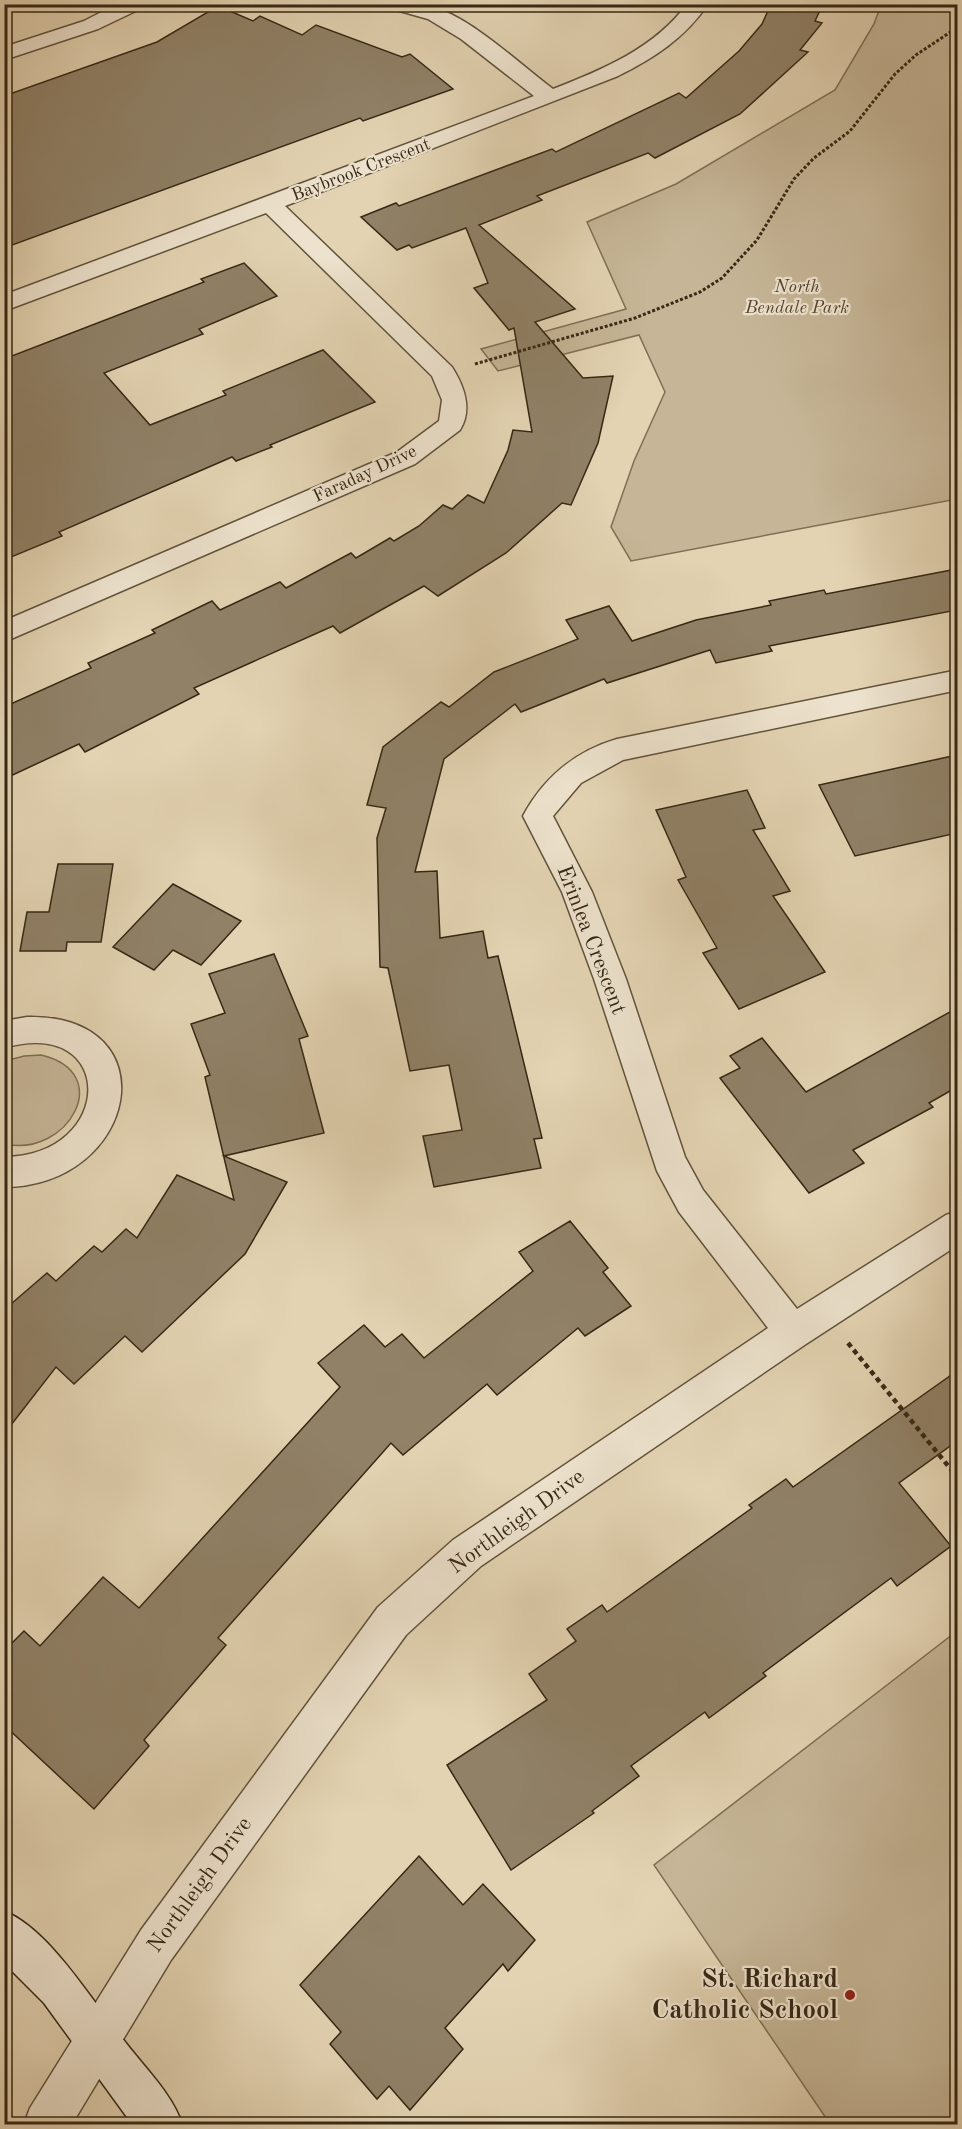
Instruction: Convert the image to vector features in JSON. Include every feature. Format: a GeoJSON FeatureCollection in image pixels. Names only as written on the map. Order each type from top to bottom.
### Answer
{"type":"FeatureCollection","features":[{"type":"Feature","properties":{"kind":"street"},"geometry":{"type":"LineString","coordinates":[[4,54],[91,25],[135,4]]}},
{"type":"Feature","properties":{"kind":"street"},"geometry":{"type":"LineString","coordinates":[[396,4],[435,15],[452,25],[550,98]]}},
{"type":"Feature","properties":{"kind":"street","name":"Baybrook Crescent"},"geometry":{"type":"LineString","coordinates":[[4,304],[550,98],[622,66],[674,33],[698,4]]}},
{"type":"Feature","properties":{"kind":"street","name":"Faraday Drive"},"geometry":{"type":"LineString","coordinates":[[4,632],[406,458],[429,443],[451,424],[455,400],[443,373],[271,205]]}},
{"type":"Feature","properties":{"kind":"street","name":"Erinlea Crescent"},"geometry":{"type":"LineString","coordinates":[[808,1322],[691,1201],[669,1161],[610,979],[581,903],[538,816],[551,794],[568,776],[592,761],[617,750],[957,680]]}},
{"type":"Feature","properties":{"kind":"street"},"geometry":{"type":"LineString","coordinates":[[4,1035],[35,1030],[61,1034],[83,1045],[99,1061],[107,1083],[106,1106],[96,1129],[77,1149],[53,1164],[26,1172],[4,1172]]}},
{"type":"Feature","properties":{"kind":"street","name":"Northleigh Drive"},"geometry":{"type":"LineString","coordinates":[[46,2124],[156,1945],[392,1621],[467,1554],[808,1322],[957,1226]]}},
{"type":"Feature","properties":{"kind":"street"},"geometry":{"type":"LineString","coordinates":[[4,1932],[59,1988],[97,2043],[160,2124]]}},
{"type":"Feature","properties":{"kind":"path"},"geometry":{"type":"LineString","coordinates":[[443,373],[635,318],[692,296],[722,278],[757,240],[794,179],[814,158],[850,131],[895,74],[916,55],[957,27]]}},
{"type":"Feature","properties":{"kind":"path"},"geometry":{"type":"LineString","coordinates":[[808,1322],[957,1478]]}},
{"type":"Feature","properties":{"kind":"green space","name":"North Bendale Park"},"geometry":{"type":"Polygon","coordinates":[[[881,5],[957,5],[957,499],[631,561],[611,527],[634,461],[665,392],[639,335],[498,371],[481,349],[626,309],[587,222],[676,184],[835,90],[874,24],[881,5]]]}},
{"type":"Feature","properties":{"kind":"green space"},"geometry":{"type":"Polygon","coordinates":[[[41,1055],[64,1065],[76,1078],[79,1095],[75,1112],[64,1127],[47,1139],[27,1145],[5,1144],[5,1061],[24,1056],[41,1055]]]}},
{"type":"Feature","properties":{"kind":"green space","name":"St. Richard Catholic School"},"geometry":{"type":"Polygon","coordinates":[[[957,1631],[957,2124],[830,2124],[654,1865],[957,1631]]]}},
{"type":"Feature","properties":{"kind":"building"},"geometry":{"type":"Polygon","coordinates":[[[771,4],[823,4],[815,21],[822,23],[800,50],[808,52],[740,114],[655,158],[648,153],[537,196],[542,200],[479,225],[575,309],[535,322],[583,378],[613,376],[598,443],[571,505],[562,503],[506,553],[438,596],[424,586],[340,633],[333,626],[194,688],[199,694],[85,752],[79,744],[4,779],[4,707],[91,668],[88,663],[155,633],[152,630],[212,601],[220,610],[280,582],[286,588],[351,553],[356,558],[390,538],[394,541],[419,526],[443,505],[452,509],[468,495],[484,503],[508,450],[513,430],[532,432],[514,328],[509,330],[474,288],[488,283],[466,228],[412,248],[409,245],[397,250],[361,217],[396,203],[399,206],[552,149],[556,152],[679,93],[686,98],[739,51],[762,24],[771,4]]]}},
{"type":"Feature","properties":{"kind":"building"},"geometry":{"type":"Polygon","coordinates":[[[218,6],[253,21],[260,16],[302,35],[316,25],[402,57],[410,54],[453,89],[363,121],[360,118],[4,248],[4,96],[157,42],[218,6]]]}},
{"type":"Feature","properties":{"kind":"building"},"geometry":{"type":"Polygon","coordinates":[[[244,263],[277,296],[199,329],[203,334],[104,373],[150,425],[226,395],[223,391],[323,350],[375,402],[236,461],[232,457],[59,532],[62,536],[4,560],[4,359],[204,282],[201,279],[244,263]]]}},
{"type":"Feature","properties":{"kind":"building"},"geometry":{"type":"Polygon","coordinates":[[[957,569],[957,610],[769,646],[772,651],[716,663],[710,650],[607,683],[604,679],[521,712],[515,704],[444,759],[415,872],[437,871],[440,938],[483,931],[488,958],[498,956],[542,1138],[534,1139],[541,1168],[434,1187],[423,1136],[462,1130],[449,1065],[410,1071],[388,968],[380,967],[377,838],[386,808],[367,805],[383,747],[441,702],[449,707],[494,672],[578,639],[566,620],[609,606],[632,641],[696,620],[771,605],[769,601],[824,590],[826,594],[957,569]]]}},
{"type":"Feature","properties":{"kind":"building"},"geometry":{"type":"Polygon","coordinates":[[[957,755],[957,833],[855,856],[819,785],[957,755]]]}},
{"type":"Feature","properties":{"kind":"building"},"geometry":{"type":"Polygon","coordinates":[[[747,790],[765,828],[753,830],[790,891],[773,896],[825,972],[739,1009],[703,953],[717,948],[678,880],[686,877],[656,810],[747,790]]]}},
{"type":"Feature","properties":{"kind":"building"},"geometry":{"type":"Polygon","coordinates":[[[58,864],[113,864],[101,942],[67,942],[66,951],[20,951],[27,912],[49,912],[58,864]]]}},
{"type":"Feature","properties":{"kind":"building"},"geometry":{"type":"Polygon","coordinates":[[[173,884],[241,921],[201,965],[173,950],[154,970],[113,947],[173,884]]]}},
{"type":"Feature","properties":{"kind":"building"},"geometry":{"type":"Polygon","coordinates":[[[274,954],[308,1036],[299,1039],[324,1133],[224,1156],[287,1182],[245,1254],[142,1352],[125,1336],[74,1384],[56,1367],[4,1434],[4,1310],[47,1273],[56,1281],[94,1246],[102,1252],[126,1229],[137,1238],[177,1175],[234,1200],[205,1077],[210,1075],[191,1024],[225,1013],[209,974],[274,954]]]}},
{"type":"Feature","properties":{"kind":"building"},"geometry":{"type":"Polygon","coordinates":[[[957,1008],[957,1087],[929,1103],[933,1107],[853,1150],[864,1163],[809,1193],[720,1078],[740,1068],[730,1056],[762,1038],[806,1092],[957,1008]]]}},
{"type":"Feature","properties":{"kind":"building"},"geometry":{"type":"Polygon","coordinates":[[[570,1221],[608,1268],[603,1272],[631,1306],[585,1336],[578,1328],[497,1395],[487,1384],[403,1455],[391,1443],[218,1638],[226,1645],[144,1740],[149,1746],[94,1809],[4,1725],[4,1651],[24,1631],[40,1646],[103,1577],[139,1608],[340,1387],[318,1363],[364,1325],[385,1347],[402,1334],[424,1358],[533,1271],[519,1252],[570,1221]]]}},
{"type":"Feature","properties":{"kind":"building"},"geometry":{"type":"Polygon","coordinates":[[[957,1371],[957,1441],[899,1483],[951,1546],[897,1586],[891,1578],[763,1673],[766,1676],[709,1718],[705,1712],[631,1766],[639,1776],[592,1811],[594,1813],[511,1870],[447,1765],[547,1700],[529,1674],[576,1641],[567,1629],[602,1605],[607,1612],[752,1508],[749,1505],[786,1479],[793,1487],[957,1371]]]}},
{"type":"Feature","properties":{"kind":"building"},"geometry":{"type":"Polygon","coordinates":[[[419,1856],[463,1905],[483,1884],[535,1940],[508,1971],[503,1964],[445,2028],[463,2049],[410,2110],[389,2086],[377,2099],[330,2044],[341,2032],[300,1985],[419,1856]]]}},
{"type":"Feature","properties":{"kind":"place","name":"St. Richard Catholic School"},"geometry":{"type":"Point","coordinates":[850,1995]}}]}
